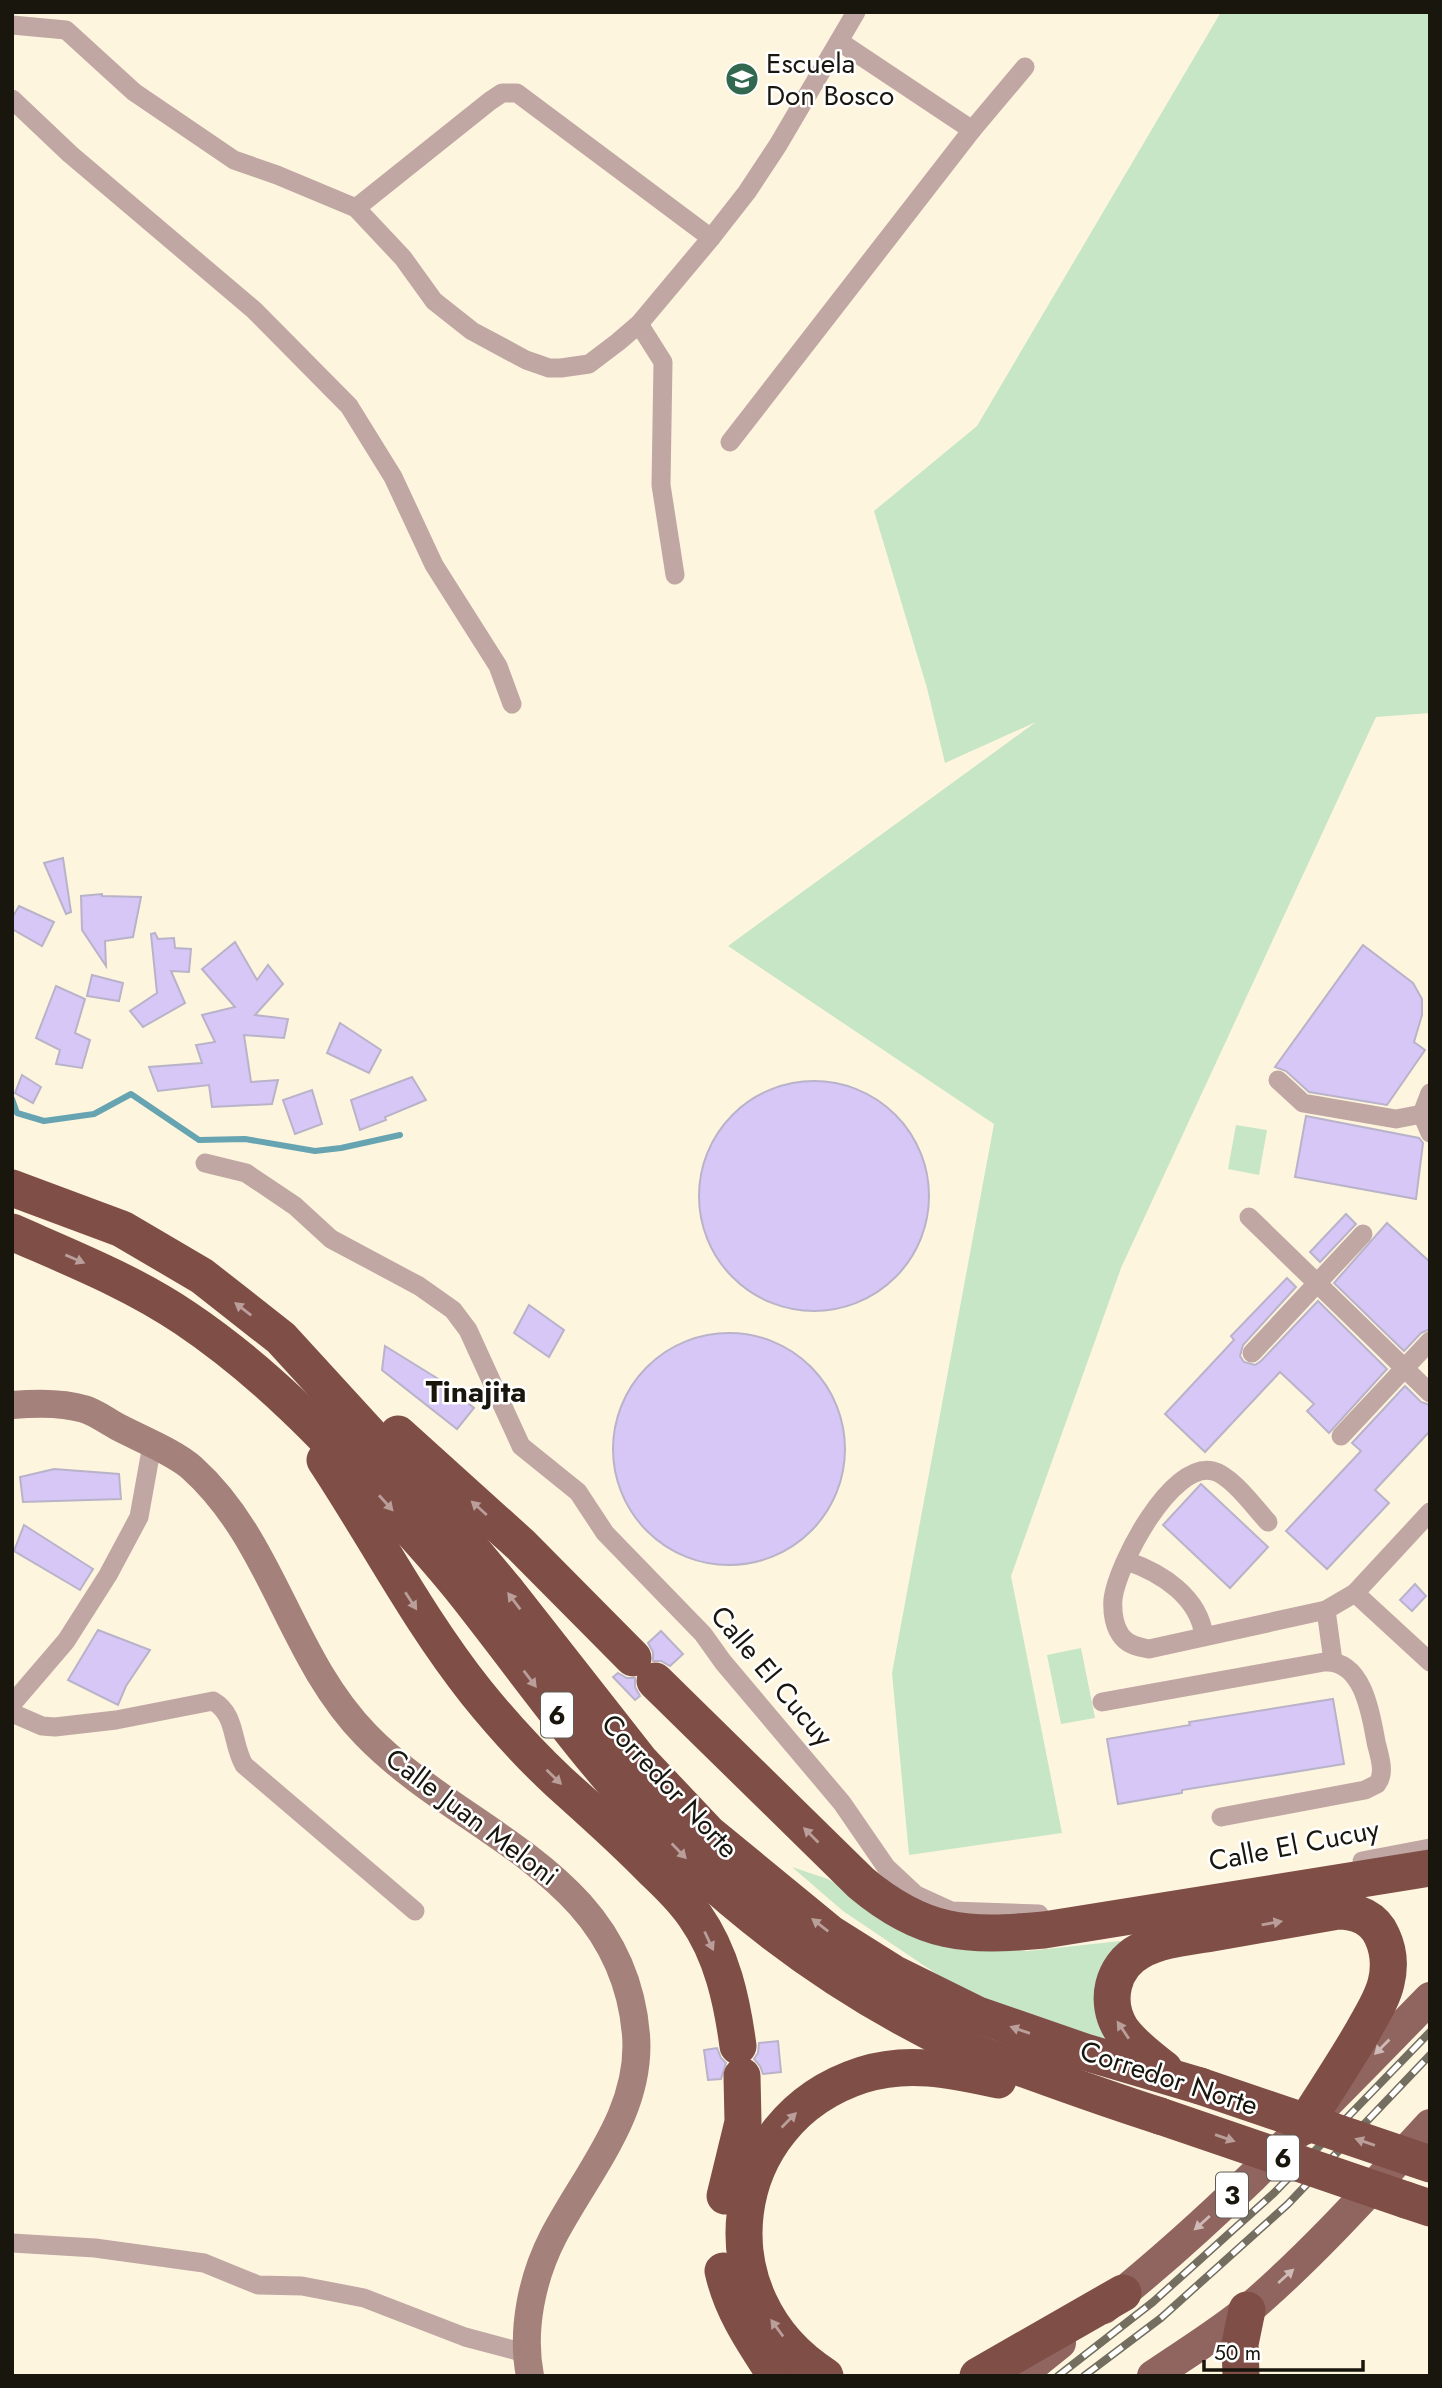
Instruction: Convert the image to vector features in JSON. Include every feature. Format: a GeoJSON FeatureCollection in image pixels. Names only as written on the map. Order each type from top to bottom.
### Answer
{"type":"FeatureCollection","features":[{"type":"Feature","properties":{"kind":"highway","name":"Corredor Norte"},"geometry":{"type":"LineString","coordinates":[[12,1188],[122,1228],[202,1276],[281,1338],[444,1516],[640,1761],[708,1833],[831,1934],[893,1973],[978,2015],[1085,2052],[1186,2081],[1430,2164]]}},
{"type":"Feature","properties":{"kind":"highway","name":"Corredor Norte"},"geometry":{"type":"LineString","coordinates":[[12,1232],[98,1269],[184,1317],[267,1380],[347,1458],[417,1536],[478,1609],[565,1726],[687,1860],[746,1911],[822,1969],[879,2006],[961,2047],[1418,2204]]}},
{"type":"Feature","properties":{"kind":"highway"},"geometry":{"type":"LineString","coordinates":[[281,1338],[404,1439],[521,1545],[861,1883],[908,1916],[949,1930],[988,1934],[1044,1930],[1430,1868]]}},
{"type":"Feature","properties":{"kind":"highway"},"geometry":{"type":"LineString","coordinates":[[267,1380],[326,1461],[435,1638],[477,1693],[556,1779],[672,1888],[707,1935],[730,1997],[740,2061],[743,2122],[720,2225],[723,2271],[734,2307],[776,2376]]}},
{"type":"Feature","properties":{"kind":"highway"},"geometry":{"type":"LineString","coordinates":[[1186,2081],[1129,2039],[1117,2021],[1112,1999],[1116,1978],[1134,1955],[1165,1942],[1338,1911],[1354,1912],[1372,1922],[1383,1938],[1388,1962],[1386,1985],[1372,2015],[1303,2127]]}},
{"type":"Feature","properties":{"kind":"highway"},"geometry":{"type":"LineString","coordinates":[[825,2376],[803,2360],[789,2345],[764,2310],[750,2277],[744,2246],[748,2194],[759,2161],[778,2131],[803,2107],[833,2088],[864,2075],[894,2068],[925,2067],[942,2068],[1148,2112]]}},
{"type":"Feature","properties":{"kind":"highway"},"geometry":{"type":"LineString","coordinates":[[978,2376],[1123,2293]]}},
{"type":"Feature","properties":{"kind":"highway"},"geometry":{"type":"LineString","coordinates":[[1241,2376],[1240,2344],[1247,2310]]}},
{"type":"Feature","properties":{"kind":"main road","name":"Calle Juan Meloni"},"geometry":{"type":"LineString","coordinates":[[12,1405],[35,1403],[84,1409],[190,1465],[222,1498],[250,1539],[293,1627],[329,1689],[366,1735],[420,1782],[525,1855],[573,1895],[608,1940],[628,1991],[636,2036],[632,2089],[615,2132],[548,2248],[537,2277],[527,2327],[527,2364]]}},
{"type":"Feature","properties":{"kind":"main road","name":"3"},"geometry":{"type":"LineString","coordinates":[[1019,2376],[1123,2293],[1216,2210],[1303,2127],[1430,1998]]}},
{"type":"Feature","properties":{"kind":"main road"},"geometry":{"type":"LineString","coordinates":[[1153,2376],[1247,2310],[1350,2213],[1430,2125]]}},
{"type":"Feature","properties":{"kind":"street"},"geometry":{"type":"LineString","coordinates":[[12,25],[66,30],[134,92],[234,160],[356,208],[403,258],[434,301],[472,331],[526,360],[549,368],[589,364],[639,324],[747,192],[856,12]]}},
{"type":"Feature","properties":{"kind":"street"},"geometry":{"type":"LineString","coordinates":[[839,42],[972,130]]}},
{"type":"Feature","properties":{"kind":"street"},"geometry":{"type":"LineString","coordinates":[[730,442],[972,130],[1025,67]]}},
{"type":"Feature","properties":{"kind":"street"},"geometry":{"type":"LineString","coordinates":[[356,208],[490,101],[502,93],[517,93],[711,238]]}},
{"type":"Feature","properties":{"kind":"street"},"geometry":{"type":"LineString","coordinates":[[12,99],[70,154],[254,310],[349,406],[393,477],[434,565],[498,666],[512,704]]}},
{"type":"Feature","properties":{"kind":"street"},"geometry":{"type":"LineString","coordinates":[[639,324],[663,362],[661,485],[676,575]]}},
{"type":"Feature","properties":{"kind":"street"},"geometry":{"type":"LineString","coordinates":[[1278,1080],[1303,1103],[1396,1119],[1422,1114]]}},
{"type":"Feature","properties":{"kind":"street"},"geometry":{"type":"LineString","coordinates":[[1430,1093],[1422,1114],[1430,1133]]}},
{"type":"Feature","properties":{"kind":"street","name":"Calle El Cucuy"},"geometry":{"type":"LineString","coordinates":[[205,1163],[246,1173],[295,1206],[331,1239],[419,1286],[453,1310],[468,1330],[521,1446],[578,1492],[606,1533],[703,1634],[723,1662],[842,1803],[886,1867],[916,1895],[951,1911],[1063,1913],[1275,1879],[1430,1848]]}},
{"type":"Feature","properties":{"kind":"street"},"geometry":{"type":"LineString","coordinates":[[1249,1217],[1430,1392]]}},
{"type":"Feature","properties":{"kind":"street"},"geometry":{"type":"LineString","coordinates":[[1252,1353],[1363,1234]]}},
{"type":"Feature","properties":{"kind":"street"},"geometry":{"type":"LineString","coordinates":[[1341,1436],[1430,1341]]}},
{"type":"Feature","properties":{"kind":"street"},"geometry":{"type":"LineString","coordinates":[[12,1704],[66,1642],[139,1517],[152,1445]]}},
{"type":"Feature","properties":{"kind":"street"},"geometry":{"type":"LineString","coordinates":[[1268,1522],[1223,1475],[1206,1470],[1197,1471],[1181,1481],[1157,1504],[1138,1535],[1113,1596],[1116,1626],[1124,1639],[1134,1646],[1149,1649],[1325,1610],[1354,1592],[1430,1512]]}},
{"type":"Feature","properties":{"kind":"street"},"geometry":{"type":"LineString","coordinates":[[1127,1561],[1156,1573],[1176,1588],[1198,1613],[1204,1636]]}},
{"type":"Feature","properties":{"kind":"street"},"geometry":{"type":"LineString","coordinates":[[1354,1592],[1430,1662]]}},
{"type":"Feature","properties":{"kind":"street"},"geometry":{"type":"LineString","coordinates":[[1325,1610],[1333,1661]]}},
{"type":"Feature","properties":{"kind":"street"},"geometry":{"type":"LineString","coordinates":[[1102,1702],[1333,1661],[1352,1674],[1368,1702],[1382,1773],[1381,1780],[1365,1790],[1221,1817]]}},
{"type":"Feature","properties":{"kind":"street"},"geometry":{"type":"LineString","coordinates":[[12,1713],[42,1726],[55,1727],[116,1720],[213,1701],[229,1713],[237,1753],[244,1765],[415,1911]]}},
{"type":"Feature","properties":{"kind":"street"},"geometry":{"type":"LineString","coordinates":[[12,2243],[95,2248],[204,2263],[258,2285],[302,2286],[364,2298],[527,2364]]}},
{"type":"Feature","properties":{"kind":"green space"},"geometry":{"type":"Polygon","coordinates":[[[1221,12],[1430,12],[1430,713],[1376,717],[1121,1268],[1011,1576],[1062,1833],[909,1855],[892,1673],[994,1124],[728,946],[1036,722],[945,763],[927,688],[874,511],[977,426],[1221,12]]]}},
{"type":"Feature","properties":{"kind":"green space"},"geometry":{"type":"Polygon","coordinates":[[[1236,1125],[1267,1130],[1259,1175],[1228,1169],[1236,1125]]]}},
{"type":"Feature","properties":{"kind":"green space"},"geometry":{"type":"Polygon","coordinates":[[[1081,1648],[1095,1718],[1061,1724],[1047,1655],[1081,1648]]]}},
{"type":"Feature","properties":{"kind":"green space"},"geometry":{"type":"Polygon","coordinates":[[[792,1867],[828,1879],[925,1939],[955,1945],[1028,1951],[1139,1939],[1112,2042],[987,1999],[941,1977],[843,1911],[792,1867]]]}},
{"type":"Feature","properties":{"kind":"building"},"geometry":{"type":"Polygon","coordinates":[[[63,858],[71,912],[66,914],[44,863],[63,858]]]}},
{"type":"Feature","properties":{"kind":"building"},"geometry":{"type":"Polygon","coordinates":[[[102,894],[141,897],[133,937],[105,941],[106,966],[82,930],[81,896],[102,894]]]}},
{"type":"Feature","properties":{"kind":"building"},"geometry":{"type":"Polygon","coordinates":[[[19,906],[54,922],[42,946],[12,929],[12,918],[19,906]]]}},
{"type":"Feature","properties":{"kind":"building"},"geometry":{"type":"Polygon","coordinates":[[[155,933],[158,939],[174,938],[175,948],[191,949],[189,972],[171,971],[185,1003],[143,1027],[130,1011],[157,993],[151,934],[155,933]]]}},
{"type":"Feature","properties":{"kind":"building"},"geometry":{"type":"Polygon","coordinates":[[[235,942],[257,980],[268,965],[283,984],[255,1015],[288,1019],[284,1038],[244,1035],[251,1082],[278,1080],[272,1104],[212,1107],[209,1085],[158,1091],[149,1067],[202,1063],[196,1045],[215,1042],[202,1015],[235,1007],[202,969],[235,942]]]}},
{"type":"Feature","properties":{"kind":"building"},"geometry":{"type":"Polygon","coordinates":[[[1363,945],[1413,983],[1422,999],[1422,1015],[1414,1042],[1425,1050],[1387,1105],[1309,1092],[1286,1071],[1275,1067],[1363,945]]]}},
{"type":"Feature","properties":{"kind":"building"},"geometry":{"type":"Polygon","coordinates":[[[92,975],[123,983],[119,1001],[87,996],[92,975]]]}},
{"type":"Feature","properties":{"kind":"building"},"geometry":{"type":"Polygon","coordinates":[[[56,986],[85,999],[75,1033],[90,1040],[82,1068],[56,1064],[60,1050],[36,1038],[56,986]]]}},
{"type":"Feature","properties":{"kind":"building"},"geometry":{"type":"Polygon","coordinates":[[[340,1023],[381,1050],[369,1073],[327,1053],[340,1023]]]}},
{"type":"Feature","properties":{"kind":"building"},"geometry":{"type":"Polygon","coordinates":[[[22,1075],[41,1087],[33,1103],[15,1093],[22,1075]]]}},
{"type":"Feature","properties":{"kind":"building"},"geometry":{"type":"Polygon","coordinates":[[[412,1077],[426,1100],[360,1130],[351,1100],[412,1077]]]}},
{"type":"Feature","properties":{"kind":"building"},"geometry":{"type":"Polygon","coordinates":[[[803,1081],[825,1081],[868,1094],[896,1114],[916,1142],[927,1174],[927,1218],[916,1250],[896,1278],[868,1298],[847,1306],[825,1311],[803,1311],[760,1298],[732,1278],[712,1250],[704,1229],[699,1207],[699,1185],[712,1142],[732,1114],[760,1094],[781,1086],[803,1081]]]}},
{"type":"Feature","properties":{"kind":"building"},"geometry":{"type":"Polygon","coordinates":[[[312,1090],[322,1124],[295,1134],[283,1100],[312,1090]]]}},
{"type":"Feature","properties":{"kind":"building"},"geometry":{"type":"Polygon","coordinates":[[[1306,1116],[1419,1138],[1423,1143],[1416,1199],[1295,1177],[1306,1116]]]}},
{"type":"Feature","properties":{"kind":"building"},"geometry":{"type":"Polygon","coordinates":[[[1346,1214],[1356,1224],[1320,1262],[1310,1252],[1346,1214]]]}},
{"type":"Feature","properties":{"kind":"building"},"geometry":{"type":"Polygon","coordinates":[[[1387,1223],[1430,1262],[1430,1329],[1421,1333],[1404,1351],[1334,1283],[1387,1223]]]}},
{"type":"Feature","properties":{"kind":"building"},"geometry":{"type":"Polygon","coordinates":[[[1287,1278],[1296,1287],[1243,1345],[1240,1356],[1244,1362],[1255,1365],[1261,1361],[1318,1301],[1387,1369],[1329,1433],[1307,1411],[1314,1404],[1280,1372],[1205,1452],[1165,1414],[1234,1340],[1231,1336],[1287,1278]]]}},
{"type":"Feature","properties":{"kind":"building"},"geometry":{"type":"Polygon","coordinates":[[[529,1305],[564,1330],[549,1357],[514,1333],[529,1305]]]}},
{"type":"Feature","properties":{"kind":"building"},"geometry":{"type":"Polygon","coordinates":[[[729,1333],[773,1342],[811,1367],[836,1405],[845,1449],[836,1493],[811,1531],[773,1556],[729,1565],[685,1556],[647,1531],[622,1493],[613,1449],[622,1405],[647,1367],[685,1342],[729,1333]]]}},
{"type":"Feature","properties":{"kind":"building"},"geometry":{"type":"Polygon","coordinates":[[[385,1346],[440,1380],[474,1408],[457,1429],[382,1370],[385,1346]]]}},
{"type":"Feature","properties":{"kind":"building"},"geometry":{"type":"Polygon","coordinates":[[[1405,1386],[1421,1402],[1430,1405],[1430,1431],[1375,1490],[1389,1503],[1327,1569],[1286,1531],[1361,1451],[1352,1443],[1405,1386]]]}},
{"type":"Feature","properties":{"kind":"building"},"geometry":{"type":"Polygon","coordinates":[[[54,1469],[119,1474],[121,1499],[23,1502],[20,1477],[54,1469]]]}},
{"type":"Feature","properties":{"kind":"building"},"geometry":{"type":"Polygon","coordinates":[[[1201,1484],[1268,1547],[1230,1588],[1163,1525],[1201,1484]]]}},
{"type":"Feature","properties":{"kind":"building"},"geometry":{"type":"Polygon","coordinates":[[[24,1525],[93,1569],[80,1590],[14,1551],[24,1525]]]}},
{"type":"Feature","properties":{"kind":"building"},"geometry":{"type":"Polygon","coordinates":[[[1415,1584],[1426,1596],[1412,1611],[1400,1600],[1415,1584]]]}},
{"type":"Feature","properties":{"kind":"building"},"geometry":{"type":"Polygon","coordinates":[[[98,1630],[150,1650],[126,1686],[118,1705],[68,1680],[98,1630]]]}},
{"type":"Feature","properties":{"kind":"building"},"geometry":{"type":"Polygon","coordinates":[[[661,1631],[683,1654],[670,1666],[661,1661],[653,1661],[653,1652],[648,1643],[661,1631]]]}},
{"type":"Feature","properties":{"kind":"building"},"geometry":{"type":"Polygon","coordinates":[[[618,1673],[627,1678],[635,1678],[635,1687],[640,1696],[635,1700],[613,1677],[618,1673]]]}},
{"type":"Feature","properties":{"kind":"building"},"geometry":{"type":"Polygon","coordinates":[[[1333,1699],[1344,1764],[1182,1790],[1182,1793],[1118,1804],[1107,1739],[1190,1725],[1189,1722],[1333,1699]]]}},
{"type":"Feature","properties":{"kind":"building"},"geometry":{"type":"Polygon","coordinates":[[[778,2041],[781,2072],[763,2074],[754,2059],[759,2043],[778,2041]]]}},
{"type":"Feature","properties":{"kind":"building"},"geometry":{"type":"Polygon","coordinates":[[[717,2048],[726,2063],[721,2079],[708,2080],[704,2050],[717,2048]]]}},
{"type":"Feature","properties":{"kind":"waterway"},"geometry":{"type":"LineString","coordinates":[[12,1099],[17,1113],[44,1121],[94,1114],[131,1094],[199,1140],[245,1139],[315,1151],[400,1135]]}},
{"type":"Feature","properties":{"kind":"railway"},"geometry":{"type":"LineString","coordinates":[[1058,2376],[1153,2302],[1274,2193],[1430,2032]]}},
{"type":"Feature","properties":{"kind":"railway"},"geometry":{"type":"LineString","coordinates":[[1084,2376],[1161,2318],[1288,2204],[1430,2055]]}},
{"type":"Feature","properties":{"kind":"place","name":"Escuela Don Bosco"},"geometry":{"type":"Point","coordinates":[742,79]}},
{"type":"Feature","properties":{"kind":"district","name":"Tinajita"},"geometry":{"type":"Point","coordinates":[476,1391]}}]}
